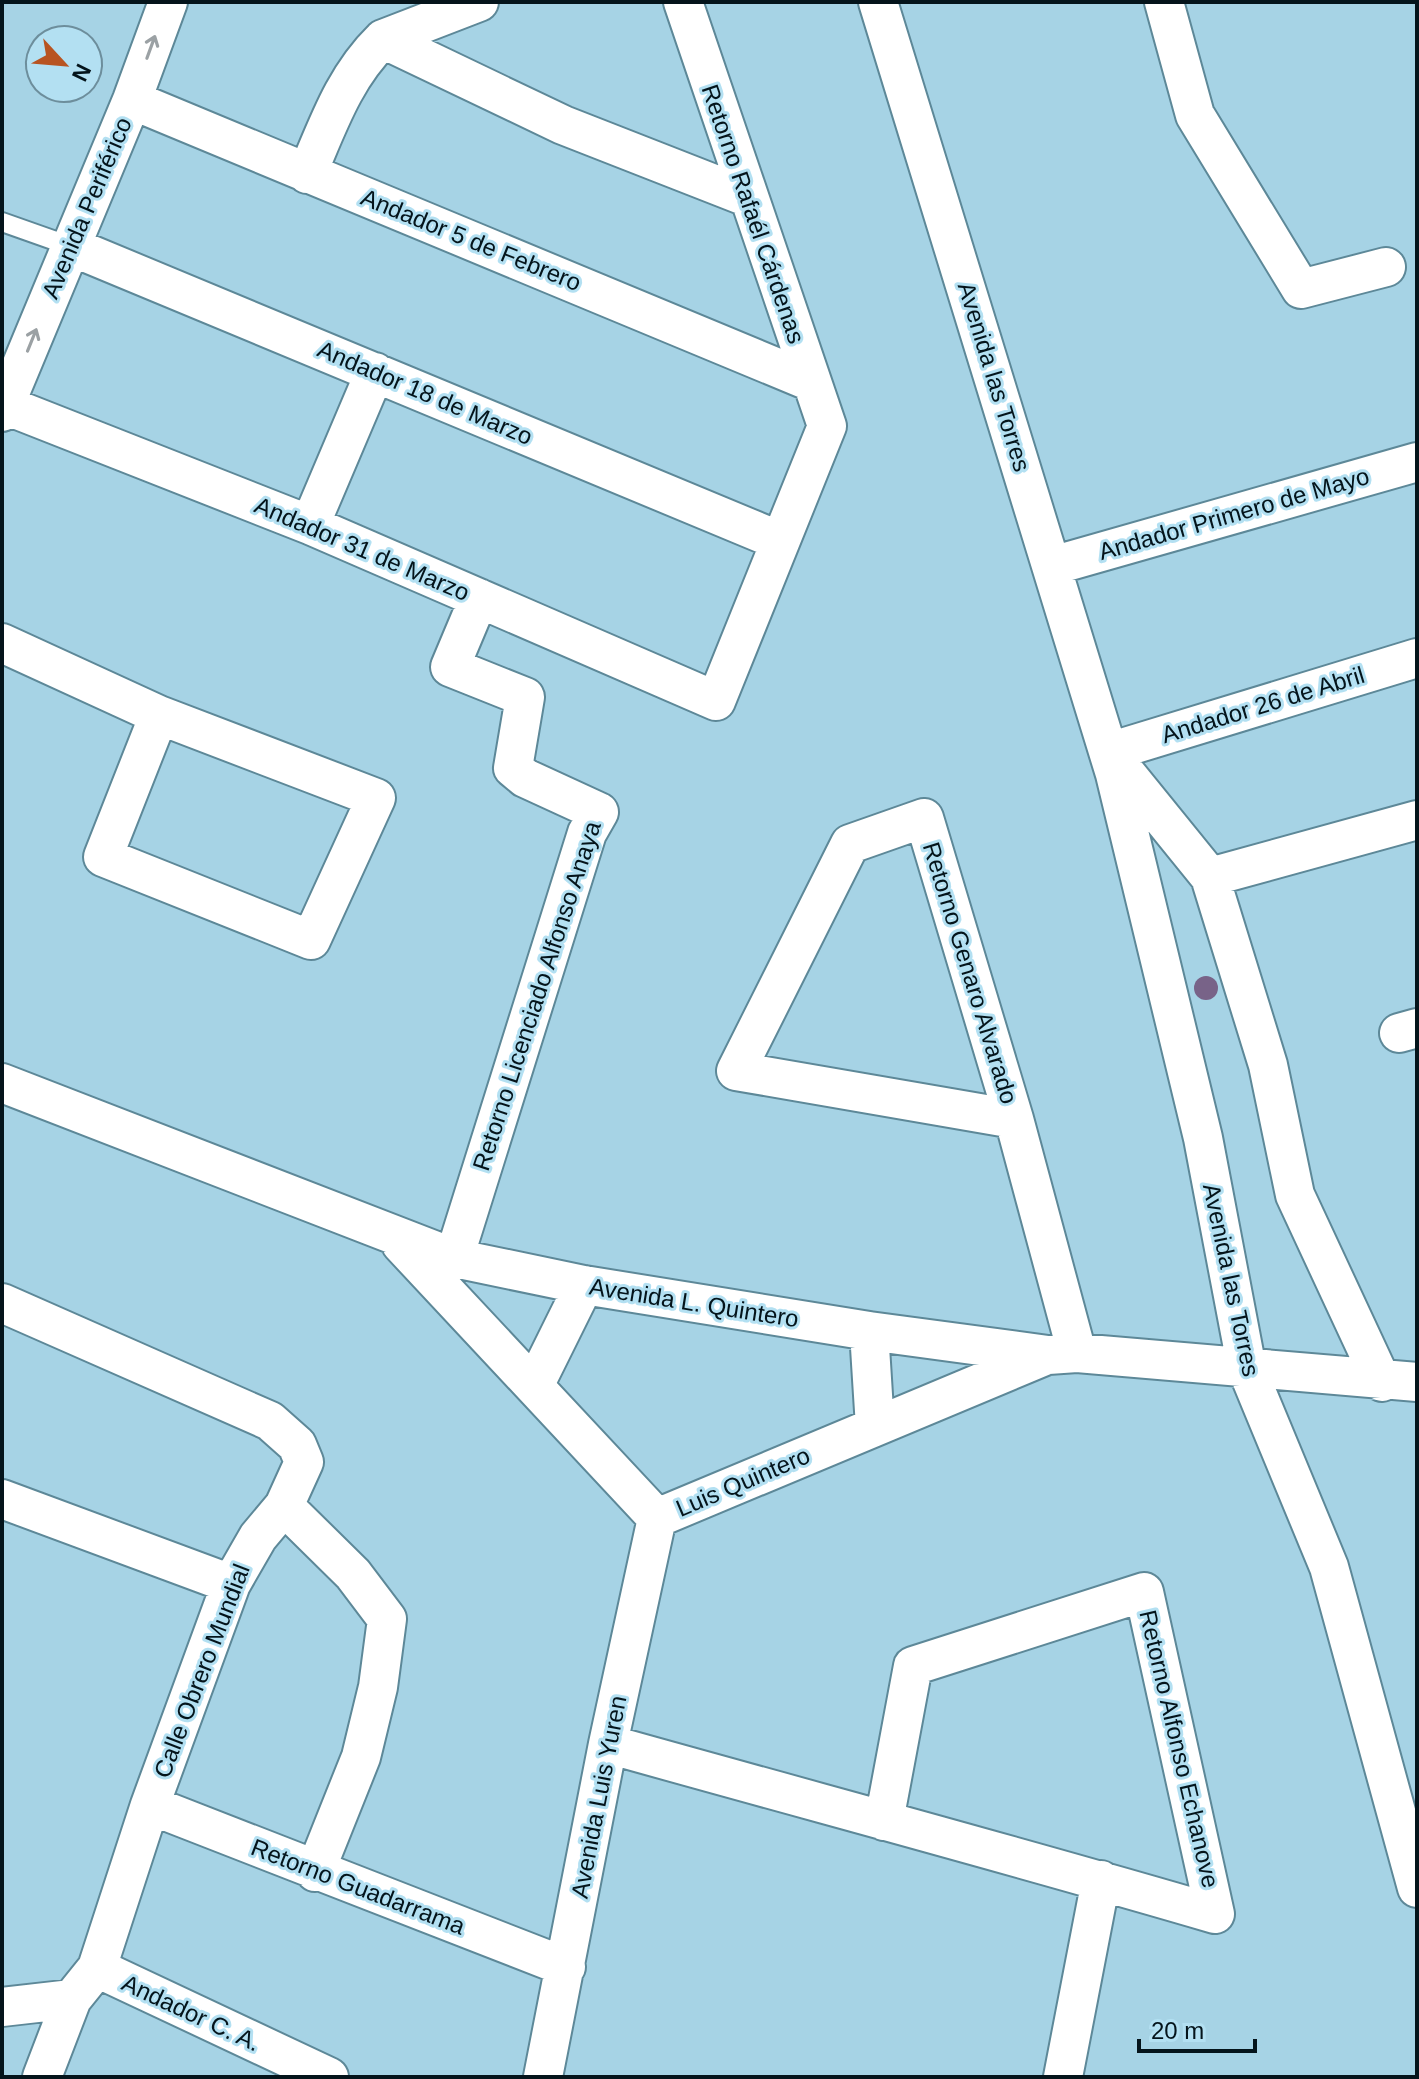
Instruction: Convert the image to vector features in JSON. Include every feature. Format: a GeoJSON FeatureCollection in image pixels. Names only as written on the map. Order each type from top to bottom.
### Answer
{"type":"FeatureCollection","features":[{"type":"Feature","properties":{"kind":"street","name":"Avenida Periférico"},"geometry":{"type":"LineString","coordinates":[[3,409],[132,100],[168,2]]}},
{"type":"Feature","properties":{"kind":"street"},"geometry":{"type":"LineString","coordinates":[[307,174],[346,83],[383,39],[479,2]]}},
{"type":"Feature","properties":{"kind":"street","name":"Retorno Rafaél Cárdenas"},"geometry":{"type":"LineString","coordinates":[[683,2],[809,381],[827,426],[780,541]]}},
{"type":"Feature","properties":{"kind":"street","name":"Avenida las Torres"},"geometry":{"type":"LineString","coordinates":[[878,2],[1109,752],[1203,1138],[1247,1369],[1329,1567],[1417,1888]]}},
{"type":"Feature","properties":{"kind":"street"},"geometry":{"type":"LineString","coordinates":[[1164,2],[1195,115],[1301,289],[1386,267]]}},
{"type":"Feature","properties":{"kind":"street"},"geometry":{"type":"LineString","coordinates":[[383,39],[563,125],[747,197]]}},
{"type":"Feature","properties":{"kind":"street","name":"Andador 5 de Febrero"},"geometry":{"type":"LineString","coordinates":[[132,100],[809,381]]}},
{"type":"Feature","properties":{"kind":"street","name":"Andador 18 de Marzo"},"geometry":{"type":"LineString","coordinates":[[70,246],[780,541]]}},
{"type":"Feature","properties":{"kind":"street"},"geometry":{"type":"LineString","coordinates":[[310,525],[375,372]]}},
{"type":"Feature","properties":{"kind":"street","name":"Andador 31 de Marzo"},"geometry":{"type":"LineString","coordinates":[[3,409],[310,525],[716,701],[780,541]]}},
{"type":"Feature","properties":{"kind":"street","name":"Andador Primero de Mayo"},"geometry":{"type":"LineString","coordinates":[[1052,566],[1417,462]]}},
{"type":"Feature","properties":{"kind":"street","name":"Retorno Licenciado Alfonso Anaya"},"geometry":{"type":"LineString","coordinates":[[454,1258],[587,833],[599,812],[525,778],[513,768],[525,697],[450,667],[479,598]]}},
{"type":"Feature","properties":{"kind":"street"},"geometry":{"type":"LineString","coordinates":[[2,643],[159,715],[376,798],[311,940],[103,857],[159,715]]}},
{"type":"Feature","properties":{"kind":"street","name":"Andador 26 de Abril"},"geometry":{"type":"LineString","coordinates":[[1109,752],[1417,658]]}},
{"type":"Feature","properties":{"kind":"street","name":"Avenida las Torres"},"geometry":{"type":"LineString","coordinates":[[1109,752],[1210,877],[1268,1065],[1295,1195],[1400,1382]]}},
{"type":"Feature","properties":{"kind":"street","name":"Retorno Genaro Alvarado"},"geometry":{"type":"LineString","coordinates":[[1014,1119],[736,1071],[850,844],[924,818],[1014,1119],[1063,1354]]}},
{"type":"Feature","properties":{"kind":"street"},"geometry":{"type":"LineString","coordinates":[[1210,877],[1417,820]]}},
{"type":"Feature","properties":{"kind":"street","name":"Avenida L. Quintero"},"geometry":{"type":"LineString","coordinates":[[2,1083],[396,1239],[454,1258],[584,1285],[869,1331],[1063,1354],[1400,1382]]}},
{"type":"Feature","properties":{"kind":"street","name":"Luis Quintero"},"geometry":{"type":"LineString","coordinates":[[396,1239],[657,1518],[875,1427],[1063,1354]]}},
{"type":"Feature","properties":{"kind":"street"},"geometry":{"type":"LineString","coordinates":[[534,1386],[584,1285]]}},
{"type":"Feature","properties":{"kind":"street","name":"Calle Obrero Mundial"},"geometry":{"type":"LineString","coordinates":[[2,1303],[270,1421],[297,1445],[304,1462],[284,1506],[258,1537],[231,1584],[150,1805],[97,1968],[72,1999],[42,2077]]}},
{"type":"Feature","properties":{"kind":"street"},"geometry":{"type":"LineString","coordinates":[[869,1331],[875,1427]]}},
{"type":"Feature","properties":{"kind":"street"},"geometry":{"type":"LineString","coordinates":[[2,1499],[231,1584]]}},
{"type":"Feature","properties":{"kind":"street"},"geometry":{"type":"LineString","coordinates":[[284,1506],[353,1574],[387,1619],[378,1687],[361,1757],[315,1872]]}},
{"type":"Feature","properties":{"kind":"street","name":"Avenida Luis Yuren"},"geometry":{"type":"LineString","coordinates":[[543,2077],[608,1744],[657,1518]]}},
{"type":"Feature","properties":{"kind":"street","name":"Retorno Alfonso Echanove"},"geometry":{"type":"LineString","coordinates":[[608,1744],[1215,1914],[1144,1592],[913,1666],[884,1821]]}},
{"type":"Feature","properties":{"kind":"street","name":"Retorno Guadarrama"},"geometry":{"type":"LineString","coordinates":[[150,1805],[315,1872],[566,1967]]}},
{"type":"Feature","properties":{"kind":"street"},"geometry":{"type":"LineString","coordinates":[[1063,2077],[1101,1880]]}},
{"type":"Feature","properties":{"kind":"street","name":"Andador C. A."},"geometry":{"type":"LineString","coordinates":[[97,1968],[329,2077]]}},
{"type":"Feature","properties":{"kind":"street"},"geometry":{"type":"LineString","coordinates":[[2,2007],[72,1999]]}},
{"type":"Feature","properties":{"kind":"lane"},"geometry":{"type":"LineString","coordinates":[[2,222],[70,246]]}}]}
